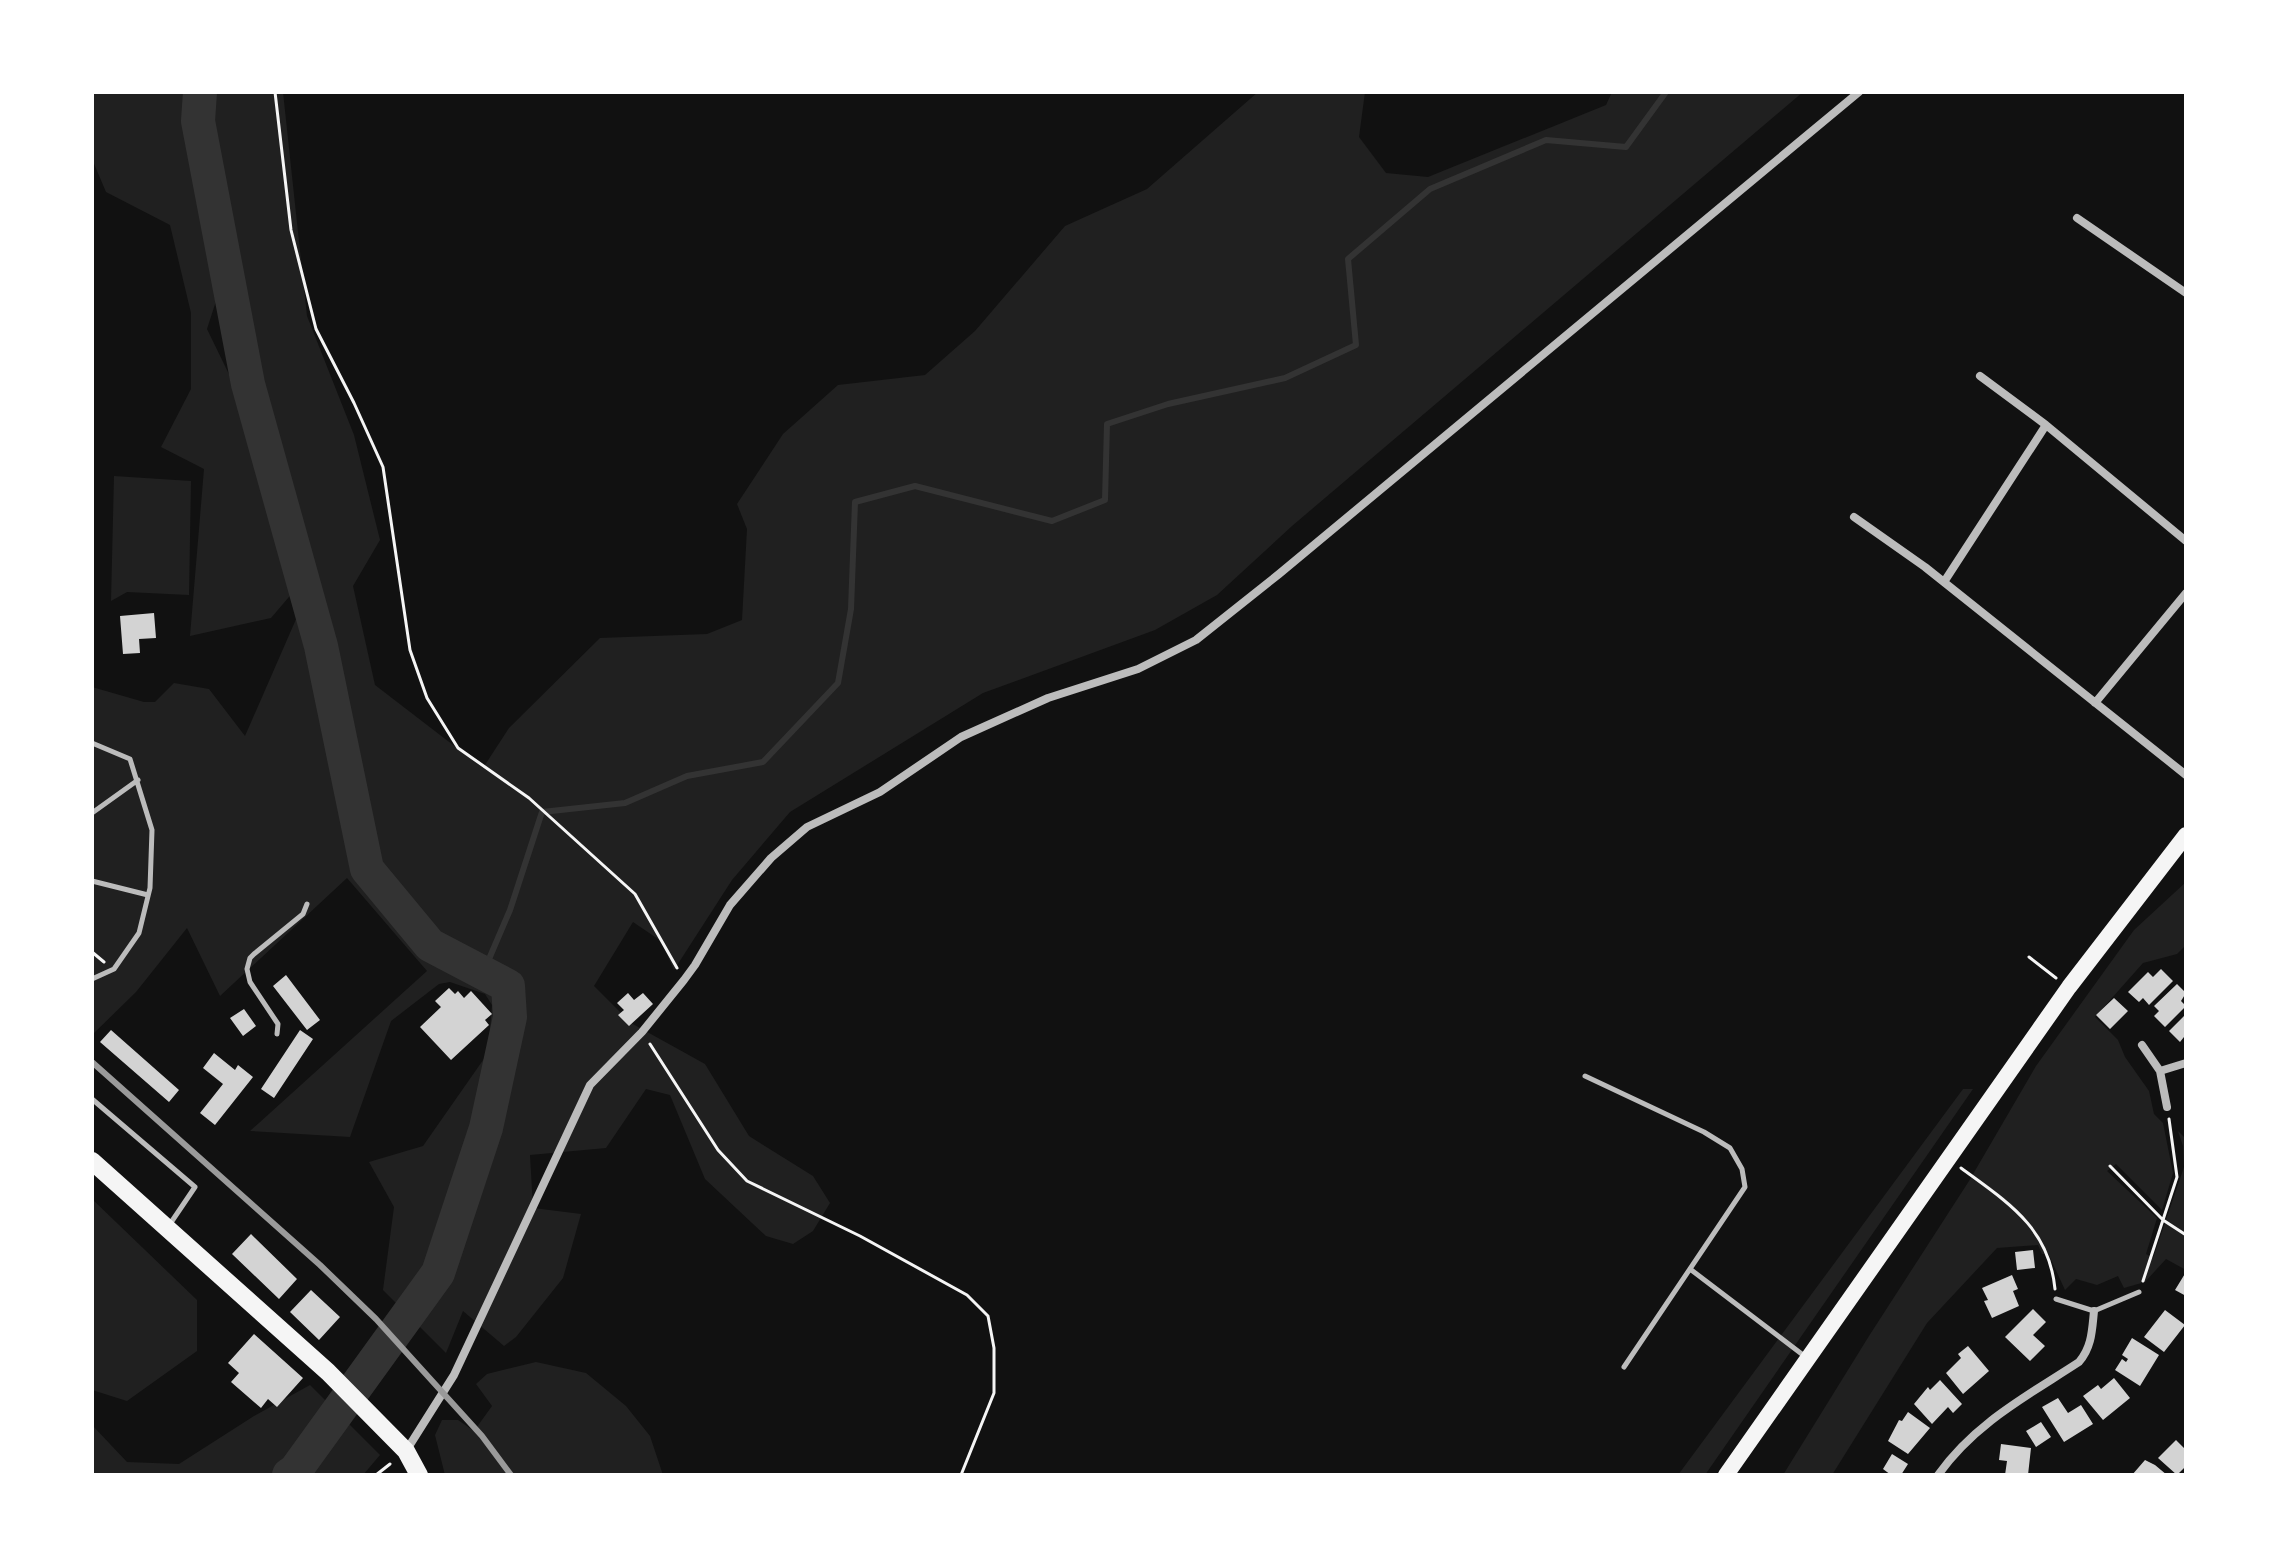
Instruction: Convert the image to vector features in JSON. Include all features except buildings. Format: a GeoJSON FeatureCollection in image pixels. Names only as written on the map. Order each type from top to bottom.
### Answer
{"type":"FeatureCollection","features":[{"type":"Feature","properties":{"kind":"main road"},"geometry":{"type":"LineString","coordinates":[[1726,1475],[2069,987],[2186,835]]}},
{"type":"Feature","properties":{"kind":"main road"},"geometry":{"type":"LineString","coordinates":[[92,1161],[328,1372],[406,1451],[419,1475]]}},
{"type":"Feature","properties":{"kind":"street"},"geometry":{"type":"LineString","coordinates":[[406,1451],[454,1375],[590,1085],[642,1032],[684,980],[730,905],[771,858],[807,827],[880,792],[961,737],[1048,698],[1138,669],[1196,640],[1859,92]]}},
{"type":"Feature","properties":{"kind":"street"},"geometry":{"type":"LineString","coordinates":[[2077,218],[2186,293]]}},
{"type":"Feature","properties":{"kind":"street"},"geometry":{"type":"LineString","coordinates":[[1980,376],[2046,425],[2186,541]]}},
{"type":"Feature","properties":{"kind":"street"},"geometry":{"type":"LineString","coordinates":[[1944,582],[2046,425]]}},
{"type":"Feature","properties":{"kind":"street"},"geometry":{"type":"LineString","coordinates":[[1854,517],[1944,582],[2186,775]]}},
{"type":"Feature","properties":{"kind":"street"},"geometry":{"type":"LineString","coordinates":[[2095,703],[2186,593]]}},
{"type":"Feature","properties":{"kind":"street"},"geometry":{"type":"LineString","coordinates":[[2142,1045],[2160,1071],[2167,1107]]}},
{"type":"Feature","properties":{"kind":"street"},"geometry":{"type":"LineString","coordinates":[[2160,1071],[2186,1063]]}},
{"type":"Feature","properties":{"kind":"street"},"geometry":{"type":"LineString","coordinates":[[1938,1475],[1979,1428],[2079,1362],[2091,1342],[2094,1311]]}},
{"type":"Feature","properties":{"kind":"lane"},"geometry":{"type":"LineString","coordinates":[[92,743],[130,759],[152,830],[148,895],[139,933],[114,969],[92,979]]}},
{"type":"Feature","properties":{"kind":"lane"},"geometry":{"type":"LineString","coordinates":[[92,813],[138,780]]}},
{"type":"Feature","properties":{"kind":"lane"},"geometry":{"type":"LineString","coordinates":[[92,881],[148,895]]}},
{"type":"Feature","properties":{"kind":"lane"},"geometry":{"type":"LineString","coordinates":[[277,1034],[278,1024],[250,982],[247,969],[250,958],[303,914],[307,904]]}},
{"type":"Feature","properties":{"kind":"lane"},"geometry":{"type":"LineString","coordinates":[[1585,1076],[1704,1132],[1730,1148],[1742,1169],[1745,1187],[1624,1367]]}},
{"type":"Feature","properties":{"kind":"lane"},"geometry":{"type":"LineString","coordinates":[[92,1099],[195,1187],[167,1229]]}},
{"type":"Feature","properties":{"kind":"lane"},"geometry":{"type":"LineString","coordinates":[[1690,1269],[1808,1358]]}},
{"type":"Feature","properties":{"kind":"lane"},"geometry":{"type":"LineString","coordinates":[[2056,1299],[2094,1311],[2139,1292]]}},
{"type":"Feature","properties":{"kind":"path"},"geometry":{"type":"LineString","coordinates":[[275,92],[291,230],[316,329],[383,467],[410,650],[427,698],[458,748],[529,798],[635,894],[684,980]]}},
{"type":"Feature","properties":{"kind":"path"},"geometry":{"type":"LineString","coordinates":[[2029,957],[2069,987]]}},
{"type":"Feature","properties":{"kind":"path"},"geometry":{"type":"LineString","coordinates":[[642,1032],[718,1150],[747,1181],[860,1236],[967,1295],[988,1316],[994,1348],[994,1393],[961,1475]]}},
{"type":"Feature","properties":{"kind":"path"},"geometry":{"type":"LineString","coordinates":[[2139,1292],[2177,1177],[2167,1107]]}},
{"type":"Feature","properties":{"kind":"path"},"geometry":{"type":"LineString","coordinates":[[1948,1158],[2010,1205],[2034,1229],[2053,1269],[2056,1299]]}},
{"type":"Feature","properties":{"kind":"path"},"geometry":{"type":"LineString","coordinates":[[2110,1166],[2163,1220],[2186,1235]]}},
{"type":"Feature","properties":{"kind":"shaded area"},"geometry":{"type":"Polygon","coordinates":[[[92,92],[283,92],[307,316],[354,435],[380,540],[353,586],[375,685],[483,768],[509,728],[600,638],[707,634],[742,620],[747,529],[737,504],[783,434],[838,385],[925,375],[975,331],[1065,226],[1147,189],[1258,92],[1365,92],[1359,137],[1386,173],[1428,177],[1606,105],[1612,92],[1803,92],[1292,526],[1217,595],[1155,630],[983,693],[790,812],[732,880],[674,970],[661,941],[633,922],[594,986],[631,1023],[705,1064],[749,1136],[813,1176],[830,1203],[813,1231],[793,1244],[766,1236],[705,1179],[670,1095],[646,1089],[606,1148],[530,1155],[533,1208],[581,1214],[563,1278],[516,1337],[504,1346],[463,1311],[446,1353],[383,1290],[394,1207],[369,1162],[423,1146],[488,1053],[492,1005],[485,994],[450,982],[439,984],[391,1021],[350,1137],[250,1131],[427,971],[347,878],[220,996],[187,928],[136,992],[92,1035],[92,687],[144,702],[155,702],[174,683],[209,689],[245,736],[307,594],[260,419],[226,270],[207,329],[242,401],[300,584],[271,618],[190,636],[204,469],[161,447],[191,389],[191,313],[170,225],[106,192],[92,159],[92,92]]]}},
{"type":"Feature","properties":{"kind":"shaded area"},"geometry":{"type":"Polygon","coordinates":[[[114,476],[191,481],[189,595],[127,592],[111,601],[114,476]]]}},
{"type":"Feature","properties":{"kind":"shaded area"},"geometry":{"type":"Polygon","coordinates":[[[2186,882],[2186,945],[2177,954],[2143,963],[2095,1017],[2118,1040],[2125,1057],[2149,1091],[2154,1114],[2163,1123],[2173,1173],[2162,1210],[2116,1164],[2107,1171],[2157,1218],[2146,1254],[2153,1258],[2184,1167],[2183,1146],[2178,1131],[2186,1139],[2186,1270],[2166,1259],[2145,1282],[2124,1288],[2118,1276],[2097,1285],[2076,1279],[2065,1290],[2048,1253],[2042,1254],[2038,1245],[1997,1248],[1927,1323],[1832,1475],[1783,1475],[1969,1181],[2036,1066],[2134,930],[2186,882]]]}},
{"type":"Feature","properties":{"kind":"shaded area"},"geometry":{"type":"Polygon","coordinates":[[[1963,1089],[1973,1089],[1705,1475],[1678,1475],[1963,1089]]]}},
{"type":"Feature","properties":{"kind":"shaded area"},"geometry":{"type":"Polygon","coordinates":[[[92,1199],[197,1300],[197,1351],[127,1401],[92,1390],[92,1199]]]}},
{"type":"Feature","properties":{"kind":"shaded area"},"geometry":{"type":"Polygon","coordinates":[[[536,1362],[586,1373],[626,1406],[650,1436],[663,1475],[445,1475],[435,1435],[442,1420],[458,1420],[474,1431],[492,1406],[476,1384],[487,1374],[536,1362]]]}},
{"type":"Feature","properties":{"kind":"shaded area"},"geometry":{"type":"Polygon","coordinates":[[[310,1385],[380,1455],[363,1475],[92,1475],[92,1425],[127,1462],[179,1464],[310,1385]]]}},
{"type":"Feature","properties":{"kind":"waterway"},"geometry":{"type":"LineString","coordinates":[[200,92],[198,121],[248,384],[321,646],[367,869],[430,945],[508,986],[510,1017],[486,1128],[438,1273],[295,1471],[289,1475]]}},
{"type":"Feature","properties":{"kind":"waterway"},"geometry":{"type":"LineString","coordinates":[[483,973],[510,910],[542,812],[625,803],[687,776],[763,762],[838,683],[851,609],[855,502],[915,486],[1052,521],[1105,500],[1107,424],[1168,404],[1285,378],[1356,345],[1348,259],[1430,189],[1546,140],[1626,147],[1666,92]]}},
{"type":"Feature","properties":{"kind":"railway"},"geometry":{"type":"LineString","coordinates":[[92,1062],[320,1265],[376,1319],[482,1436],[511,1475]]}}]}
